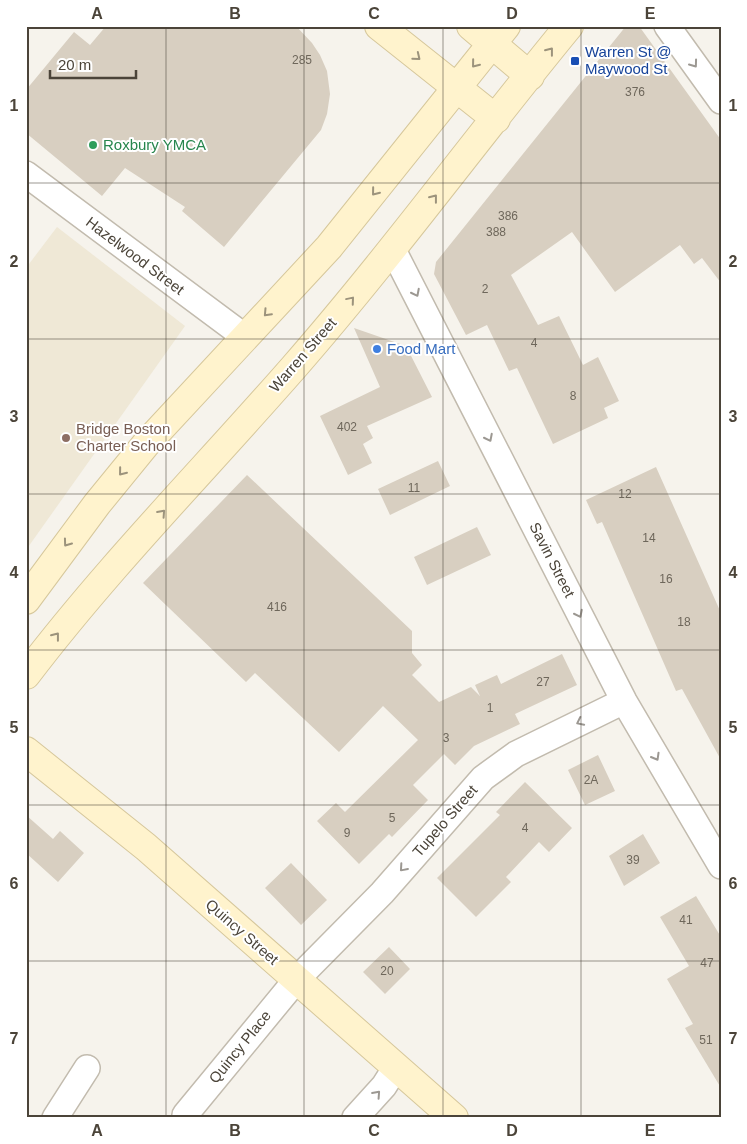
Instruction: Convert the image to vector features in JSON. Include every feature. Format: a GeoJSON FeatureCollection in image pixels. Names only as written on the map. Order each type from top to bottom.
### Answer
{"type":"FeatureCollection","features":[{"type":"Feature","properties":{"kind":"main road"},"geometry":{"type":"LineString","coordinates":[[379,26],[496,119]]}},
{"type":"Feature","properties":{"kind":"main road"},"geometry":{"type":"LineString","coordinates":[[471,26],[499,35],[530,76]]}},
{"type":"Feature","properties":{"kind":"main road","name":"Warren Street"},"geometry":{"type":"LineString","coordinates":[[26,675],[109,571],[294,367],[393,250],[569,26]]}},
{"type":"Feature","properties":{"kind":"main road"},"geometry":{"type":"LineString","coordinates":[[26,600],[121,474],[174,411],[329,247],[499,35]]}},
{"type":"Feature","properties":{"kind":"main road","name":"Quincy Street"},"geometry":{"type":"LineString","coordinates":[[26,751],[122,826],[454,1118]]}},
{"type":"Feature","properties":{"kind":"street"},"geometry":{"type":"LineString","coordinates":[[667,26],[721,101]]}},
{"type":"Feature","properties":{"kind":"street","name":"Hazelwood Street"},"geometry":{"type":"LineString","coordinates":[[26,174],[245,337]]}},
{"type":"Feature","properties":{"kind":"street","name":"Savin Street"},"geometry":{"type":"LineString","coordinates":[[393,250],[624,701],[721,866]]}},
{"type":"Feature","properties":{"kind":"street","name":"Tupelo Street"},"geometry":{"type":"LineString","coordinates":[[296,979],[382,893],[483,778],[516,754],[624,701]]}},
{"type":"Feature","properties":{"kind":"street","name":"Quincy Place"},"geometry":{"type":"LineString","coordinates":[[185,1115],[296,979]]}},
{"type":"Feature","properties":{"kind":"street"},"geometry":{"type":"LineString","coordinates":[[355,1118],[384,1086],[396,1066]]}},
{"type":"Feature","properties":{"kind":"street"},"geometry":{"type":"LineString","coordinates":[[55,1118],[87,1068]]}},
{"type":"Feature","properties":{"kind":"shaded area","name":"Bridge Boston Charter School"},"geometry":{"type":"Polygon","coordinates":[[[57,227],[185,326],[26,550],[26,268],[57,227]]]}},
{"type":"Feature","properties":{"kind":"building","name":"Roxbury YMCA"},"geometry":{"type":"Polygon","coordinates":[[[106,26],[296,26],[320,55],[327,71],[330,94],[327,114],[321,130],[224,247],[182,211],[185,207],[125,168],[102,196],[26,133],[26,90],[74,32],[90,45],[106,26]]]}},
{"type":"Feature","properties":{"kind":"building"},"geometry":{"type":"Polygon","coordinates":[[[626,26],[639,26],[721,140],[721,283],[702,258],[694,264],[680,245],[615,292],[572,232],[511,275],[538,325],[559,316],[583,365],[598,357],[619,401],[604,408],[608,418],[553,444],[517,368],[509,371],[487,325],[466,335],[434,274],[436,262],[626,26]]]}},
{"type":"Feature","properties":{"kind":"building"},"geometry":{"type":"Polygon","coordinates":[[[354,328],[406,346],[432,397],[367,426],[373,438],[363,444],[372,463],[348,475],[320,416],[380,387],[354,328]]]}},
{"type":"Feature","properties":{"kind":"building"},"geometry":{"type":"Polygon","coordinates":[[[438,461],[450,486],[390,515],[378,489],[438,461]]]}},
{"type":"Feature","properties":{"kind":"building"},"geometry":{"type":"Polygon","coordinates":[[[656,467],[721,613],[721,760],[682,689],[676,691],[602,522],[597,524],[586,500],[656,467]]]}},
{"type":"Feature","properties":{"kind":"building"},"geometry":{"type":"Polygon","coordinates":[[[247,475],[412,631],[412,653],[422,665],[412,675],[439,702],[471,687],[480,696],[475,685],[497,675],[501,684],[562,654],[577,685],[515,714],[520,724],[474,746],[455,765],[444,754],[413,785],[428,800],[392,837],[389,834],[359,864],[317,821],[336,803],[345,812],[418,740],[383,706],[339,752],[255,673],[246,682],[143,583],[247,475]]]}},
{"type":"Feature","properties":{"kind":"building"},"geometry":{"type":"Polygon","coordinates":[[[477,527],[491,555],[427,585],[414,557],[477,527]]]}},
{"type":"Feature","properties":{"kind":"building"},"geometry":{"type":"Polygon","coordinates":[[[598,755],[615,791],[585,805],[568,770],[598,755]]]}},
{"type":"Feature","properties":{"kind":"building"},"geometry":{"type":"Polygon","coordinates":[[[525,782],[572,828],[549,852],[539,842],[506,877],[511,882],[476,917],[437,878],[500,815],[496,812],[525,782]]]}},
{"type":"Feature","properties":{"kind":"building"},"geometry":{"type":"Polygon","coordinates":[[[26,815],[53,839],[60,831],[84,853],[58,882],[26,853],[26,815]]]}},
{"type":"Feature","properties":{"kind":"building"},"geometry":{"type":"Polygon","coordinates":[[[643,834],[660,863],[624,886],[609,856],[643,834]]]}},
{"type":"Feature","properties":{"kind":"building"},"geometry":{"type":"Polygon","coordinates":[[[291,863],[327,900],[301,925],[265,888],[291,863]]]}},
{"type":"Feature","properties":{"kind":"building"},"geometry":{"type":"Polygon","coordinates":[[[696,896],[721,937],[721,1088],[685,1028],[693,1024],[667,979],[689,966],[660,917],[696,896]]]}},
{"type":"Feature","properties":{"kind":"building"},"geometry":{"type":"Polygon","coordinates":[[[389,947],[410,969],[385,994],[363,972],[389,947]]]}},
{"type":"Feature","properties":{"kind":"place","name":"Warren St @ Maywood St"},"geometry":{"type":"Point","coordinates":[575,61]}},
{"type":"Feature","properties":{"kind":"place","name":"Roxbury YMCA"},"geometry":{"type":"Point","coordinates":[93,145]}},
{"type":"Feature","properties":{"kind":"place","name":"Food Mart"},"geometry":{"type":"Point","coordinates":[377,349]}},
{"type":"Feature","properties":{"kind":"place","name":"Bridge Boston Charter School"},"geometry":{"type":"Point","coordinates":[66,438]}}]}
